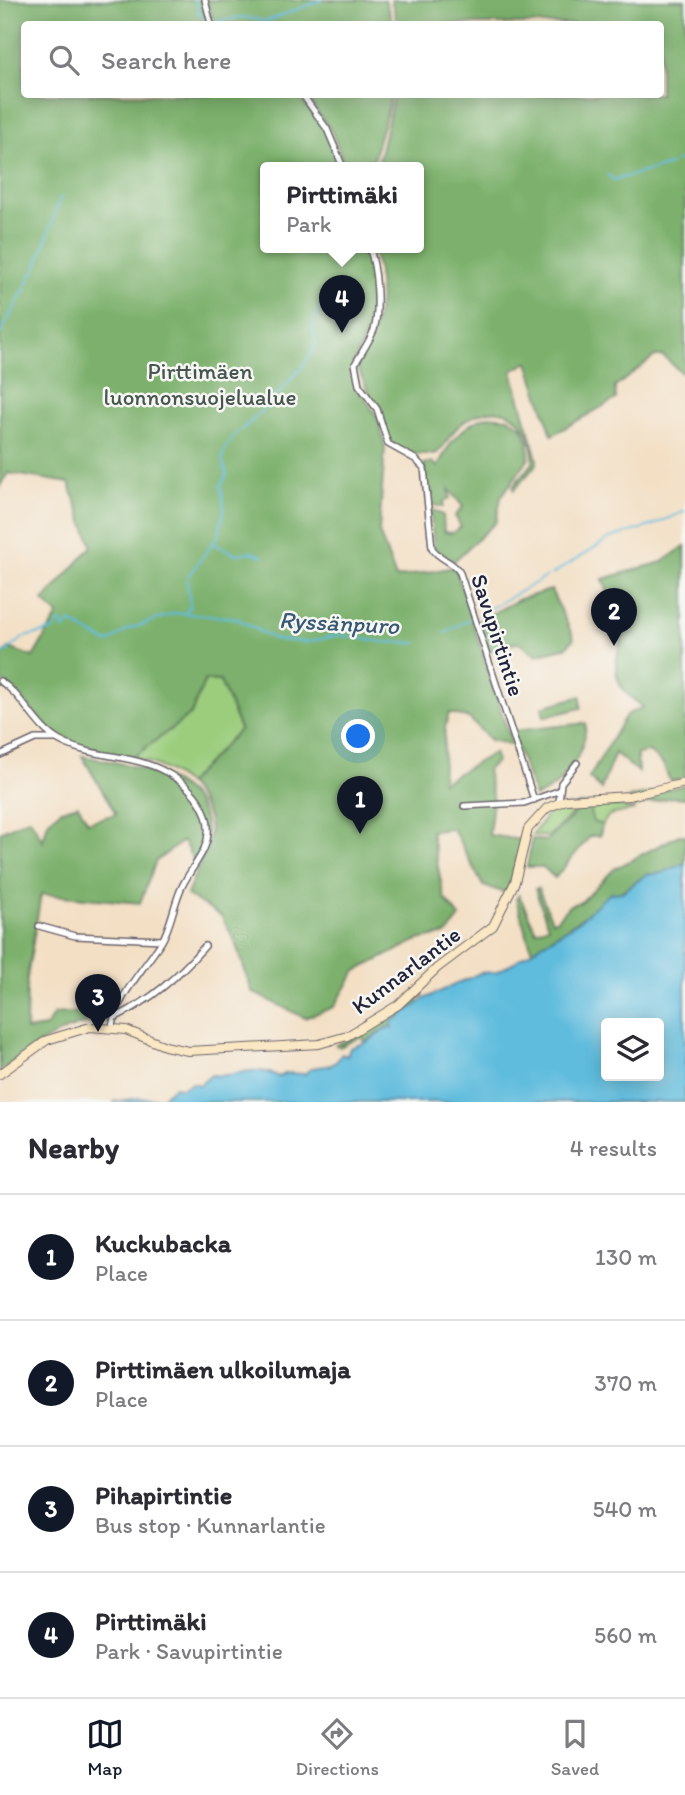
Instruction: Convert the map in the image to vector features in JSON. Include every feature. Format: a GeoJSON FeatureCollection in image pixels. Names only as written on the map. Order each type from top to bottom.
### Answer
{"type":"FeatureCollection","features":[{"type":"Feature","properties":{"kind":"main road"},"geometry":{"type":"LineString","coordinates":[[559,802],[629,796],[685,783]]}},
{"type":"Feature","properties":{"kind":"main road","name":"Kunnarlantie"},"geometry":{"type":"LineString","coordinates":[[0,1074],[53,1037],[81,1028],[112,1028],[136,1033],[172,1049],[188,1051],[319,1044],[357,1031],[398,1005],[437,968],[493,926],[509,898],[528,829],[540,813],[559,802]]}},
{"type":"Feature","properties":{"kind":"street"},"geometry":{"type":"LineString","coordinates":[[205,0],[210,21]]}},
{"type":"Feature","properties":{"kind":"street"},"geometry":{"type":"LineString","coordinates":[[305,98],[327,129],[341,162]]}},
{"type":"Feature","properties":{"kind":"street","name":"Savupirtintie"},"geometry":{"type":"LineString","coordinates":[[371,253],[375,262],[376,318],[368,343],[355,364],[357,377],[377,409],[388,444],[415,459],[424,468],[432,548],[437,556],[457,567],[460,573],[534,800]]}},
{"type":"Feature","properties":{"kind":"street"},"geometry":{"type":"LineString","coordinates":[[0,681],[13,689],[55,739],[82,752],[145,763],[166,772],[204,806],[209,835],[180,891],[173,918],[162,940],[127,991],[112,1028]]}},
{"type":"Feature","properties":{"kind":"street"},"geometry":{"type":"LineString","coordinates":[[0,755],[35,739],[55,739]]}},
{"type":"Feature","properties":{"kind":"street"},"geometry":{"type":"LineString","coordinates":[[464,806],[534,800],[558,791],[577,763]]}},
{"type":"Feature","properties":{"kind":"street"},"geometry":{"type":"LineString","coordinates":[[558,791],[559,802]]}},
{"type":"Feature","properties":{"kind":"street"},"geometry":{"type":"LineString","coordinates":[[39,926],[75,936],[162,940]]}},
{"type":"Feature","properties":{"kind":"street"},"geometry":{"type":"LineString","coordinates":[[116,1017],[171,983],[205,946]]}},
{"type":"Feature","properties":{"kind":"green space","name":"Pirttimäen luonnonsuojelualue"},"geometry":{"type":"Polygon","coordinates":[[[0,0],[203,0],[209,21],[21,21],[21,98],[299,98],[329,135],[339,162],[260,162],[260,253],[367,253],[372,307],[366,334],[353,363],[360,391],[378,418],[385,447],[379,532],[396,578],[455,567],[512,745],[490,740],[469,718],[449,713],[445,728],[442,782],[494,753],[497,761],[487,770],[493,800],[489,835],[522,840],[507,893],[483,886],[453,829],[431,831],[444,898],[460,917],[447,934],[418,940],[356,971],[334,1007],[305,1018],[252,992],[235,941],[221,916],[187,895],[206,850],[210,827],[200,800],[187,784],[240,729],[220,681],[205,680],[191,714],[132,758],[76,745],[43,723],[16,693],[0,680],[0,658],[9,648],[33,657],[58,615],[43,601],[92,546],[69,483],[8,473],[0,486],[0,0]]]}},
{"type":"Feature","properties":{"kind":"green space"},"geometry":{"type":"Polygon","coordinates":[[[207,0],[385,0],[392,21],[213,21],[207,0]]]}},
{"type":"Feature","properties":{"kind":"green space"},"geometry":{"type":"Polygon","coordinates":[[[391,0],[685,0],[685,376],[663,356],[655,356],[615,387],[616,399],[552,435],[528,362],[512,371],[537,459],[537,464],[514,490],[513,486],[533,463],[532,446],[520,422],[500,411],[488,412],[474,416],[460,425],[435,454],[407,454],[388,440],[382,409],[372,400],[357,367],[371,337],[378,309],[379,280],[374,253],[424,253],[424,162],[378,162],[393,98],[664,98],[664,21],[397,21],[391,0]]]}},
{"type":"Feature","properties":{"kind":"green space"},"geometry":{"type":"Polygon","coordinates":[[[311,98],[390,98],[374,162],[343,162],[332,132],[310,101],[311,98]]]}},
{"type":"Feature","properties":{"kind":"green space"},"geometry":{"type":"Polygon","coordinates":[[[489,416],[509,418],[522,427],[528,441],[529,458],[501,497],[496,522],[453,562],[434,548],[430,508],[443,515],[444,532],[451,533],[461,527],[455,516],[463,507],[449,489],[450,499],[444,501],[443,507],[429,504],[424,464],[432,462],[438,467],[446,451],[464,429],[489,416]]]}},
{"type":"Feature","properties":{"kind":"green space"},"geometry":{"type":"Polygon","coordinates":[[[685,546],[685,778],[670,781],[663,764],[649,752],[637,754],[638,772],[615,753],[601,789],[589,778],[626,715],[643,707],[626,692],[619,681],[616,667],[619,630],[603,579],[662,562],[685,546]]]}},
{"type":"Feature","properties":{"kind":"green space"},"geometry":{"type":"Polygon","coordinates":[[[551,590],[574,638],[567,647],[536,655],[519,642],[488,652],[478,621],[520,599],[551,590]]]}},
{"type":"Feature","properties":{"kind":"green space"},"geometry":{"type":"Polygon","coordinates":[[[205,680],[220,681],[240,729],[187,784],[161,767],[132,758],[191,714],[205,680]]]}},
{"type":"Feature","properties":{"kind":"green space"},"geometry":{"type":"Polygon","coordinates":[[[581,696],[581,708],[544,717],[542,707],[581,696]]]}},
{"type":"Feature","properties":{"kind":"green space"},"geometry":{"type":"Polygon","coordinates":[[[586,723],[582,746],[571,768],[555,785],[535,797],[511,731],[586,723]]]}},
{"type":"Feature","properties":{"kind":"green space"},"geometry":{"type":"Polygon","coordinates":[[[82,756],[140,768],[177,784],[192,796],[202,812],[205,838],[194,861],[183,841],[156,861],[140,903],[41,894],[27,978],[26,1030],[46,1027],[54,1014],[117,1010],[110,1021],[94,1022],[66,1030],[39,1044],[0,1071],[0,832],[30,818],[43,841],[48,822],[61,810],[78,805],[88,822],[116,814],[82,756]]]}},
{"type":"Feature","properties":{"kind":"green space"},"geometry":{"type":"Polygon","coordinates":[[[685,785],[685,798],[673,797],[633,807],[629,798],[685,785]]]}},
{"type":"Feature","properties":{"kind":"green space"},"geometry":{"type":"Polygon","coordinates":[[[578,804],[588,805],[593,822],[602,825],[600,836],[590,836],[555,878],[543,867],[527,867],[532,839],[546,841],[571,818],[578,804]]]}},
{"type":"Feature","properties":{"kind":"green space"},"geometry":{"type":"Polygon","coordinates":[[[569,805],[571,815],[548,837],[532,835],[549,813],[569,805]]]}},
{"type":"Feature","properties":{"kind":"green space"},"geometry":{"type":"Polygon","coordinates":[[[588,805],[635,810],[609,815],[602,825],[593,822],[588,805]]]}},
{"type":"Feature","properties":{"kind":"green space"},"geometry":{"type":"Polygon","coordinates":[[[679,835],[685,835],[685,863],[662,873],[646,875],[532,951],[516,899],[519,895],[536,931],[548,926],[535,889],[538,888],[552,921],[556,920],[570,905],[581,902],[614,869],[679,835]]]}},
{"type":"Feature","properties":{"kind":"green space"},"geometry":{"type":"Polygon","coordinates":[[[423,990],[423,996],[417,999],[419,1003],[397,1018],[393,1028],[387,1027],[365,1042],[362,1036],[340,1047],[336,1045],[373,1027],[423,990]]]}},
{"type":"Feature","properties":{"kind":"water"},"geometry":{"type":"Polygon","coordinates":[[[685,863],[685,1102],[113,1102],[137,1098],[160,1099],[174,1087],[182,1088],[192,1083],[200,1085],[211,1075],[260,1071],[279,1077],[287,1073],[305,1074],[314,1068],[333,1064],[341,1054],[347,1056],[350,1048],[369,1041],[388,1027],[393,1028],[391,1023],[426,998],[480,973],[496,972],[508,966],[579,921],[610,893],[622,892],[646,875],[662,873],[685,863]]]}},
{"type":"Feature","properties":{"kind":"waterway"},"geometry":{"type":"LineString","coordinates":[[195,0],[199,14],[207,18]]}},
{"type":"Feature","properties":{"kind":"waterway"},"geometry":{"type":"LineString","coordinates":[[267,21],[322,0]]}},
{"type":"Feature","properties":{"kind":"waterway"},"geometry":{"type":"LineString","coordinates":[[220,21],[242,17],[267,21]]}},
{"type":"Feature","properties":{"kind":"waterway"},"geometry":{"type":"LineString","coordinates":[[676,161],[685,160]]}},
{"type":"Feature","properties":{"kind":"waterway"},"geometry":{"type":"LineString","coordinates":[[608,175],[614,180],[670,165]]}},
{"type":"Feature","properties":{"kind":"waterway"},"geometry":{"type":"LineString","coordinates":[[0,334],[37,266],[61,197]]}},
{"type":"Feature","properties":{"kind":"waterway"},"geometry":{"type":"LineString","coordinates":[[241,430],[282,390],[312,353],[315,346],[314,320],[328,295]]}},
{"type":"Feature","properties":{"kind":"waterway"},"geometry":{"type":"LineString","coordinates":[[188,576],[219,535],[224,509],[221,486],[227,474],[222,460],[225,448],[237,432]]}},
{"type":"Feature","properties":{"kind":"waterway","name":"Ryssänpuro"},"geometry":{"type":"LineString","coordinates":[[551,575],[610,538],[651,526],[685,511]]}},
{"type":"Feature","properties":{"kind":"waterway"},"geometry":{"type":"LineString","coordinates":[[215,544],[236,554],[251,552],[263,556]]}},
{"type":"Feature","properties":{"kind":"waterway","name":"Ryssänpuro"},"geometry":{"type":"LineString","coordinates":[[478,615],[546,577]]}},
{"type":"Feature","properties":{"kind":"waterway"},"geometry":{"type":"LineString","coordinates":[[186,612],[190,606],[187,579]]}},
{"type":"Feature","properties":{"kind":"waterway","name":"Ryssänpuro"},"geometry":{"type":"LineString","coordinates":[[0,657],[24,637],[54,630],[61,622],[64,629],[70,622],[108,643],[127,630],[175,613],[236,618],[276,640],[307,642],[339,635],[383,642],[417,643]]}},
{"type":"Feature","properties":{"kind":"waterway","name":"Ryssänpuro"},"geometry":{"type":"LineString","coordinates":[[445,633],[470,619]]}},
{"type":"Feature","properties":{"kind":"place","name":"Pirttimäki"},"geometry":{"type":"Point","coordinates":[342,333]}},
{"type":"Feature","properties":{"kind":"place","name":"Pirttimäen ulkoilumaja"},"geometry":{"type":"Point","coordinates":[614,646]}},
{"type":"Feature","properties":{"kind":"place","name":"Kuckubacka"},"geometry":{"type":"Point","coordinates":[360,834]}},
{"type":"Feature","properties":{"kind":"place","name":"Pihapirtintie"},"geometry":{"type":"Point","coordinates":[98,1032]}}]}
